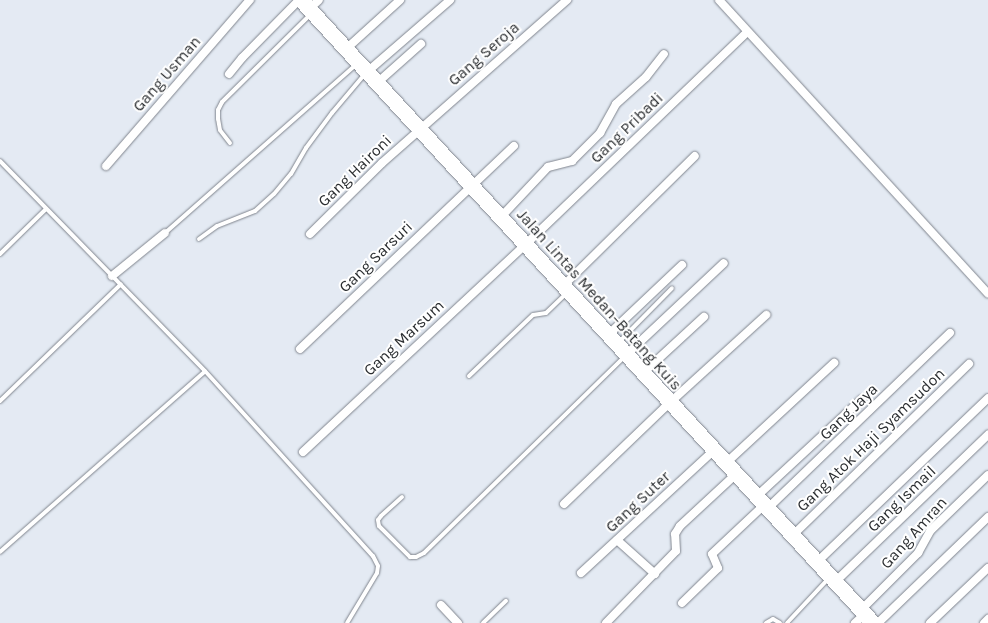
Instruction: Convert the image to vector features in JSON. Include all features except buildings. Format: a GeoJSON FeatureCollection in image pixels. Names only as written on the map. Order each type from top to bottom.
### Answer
{"type":"FeatureCollection","features":[{"type":"Feature","properties":{"kind":"highway","name":"Jalan Lintas Medan–Batang Kuis"},"geometry":{"type":"LineString","coordinates":[[308,4],[346,50],[763,504],[863,617]]}},
{"type":"Feature","properties":{"kind":"street","name":"Gang Usman"},"geometry":{"type":"LineString","coordinates":[[106,166],[250,0]]}},
{"type":"Feature","properties":{"kind":"street"},"geometry":{"type":"LineString","coordinates":[[346,50],[400,0]]}},
{"type":"Feature","properties":{"kind":"street"},"geometry":{"type":"LineString","coordinates":[[368,73],[450,0]]}},
{"type":"Feature","properties":{"kind":"street","name":"Gang Seroja"},"geometry":{"type":"LineString","coordinates":[[420,129],[567,0]]}},
{"type":"Feature","properties":{"kind":"street"},"geometry":{"type":"LineString","coordinates":[[719,0],[988,294]]}},
{"type":"Feature","properties":{"kind":"street"},"geometry":{"type":"LineString","coordinates":[[229,74],[242,58],[308,4]]}},
{"type":"Feature","properties":{"kind":"street","name":"Gang Pribadi"},"geometry":{"type":"LineString","coordinates":[[525,245],[747,32]]}},
{"type":"Feature","properties":{"kind":"street"},"geometry":{"type":"LineString","coordinates":[[368,73],[421,44]]}},
{"type":"Feature","properties":{"kind":"street"},"geometry":{"type":"LineString","coordinates":[[500,218],[548,167],[572,161],[600,134],[616,104],[646,77],[664,54]]}},
{"type":"Feature","properties":{"kind":"street","name":"Gang Haironi"},"geometry":{"type":"LineString","coordinates":[[310,234],[420,129]]}},
{"type":"Feature","properties":{"kind":"street","name":"Gang Sarsuri"},"geometry":{"type":"LineString","coordinates":[[300,349],[514,146]]}},
{"type":"Feature","properties":{"kind":"street"},"geometry":{"type":"LineString","coordinates":[[566,289],[695,156]]}},
{"type":"Feature","properties":{"kind":"street"},"geometry":{"type":"LineString","coordinates":[[112,276],[165,233]]}},
{"type":"Feature","properties":{"kind":"street","name":"Gang Marsum"},"geometry":{"type":"LineString","coordinates":[[303,452],[525,245]]}},
{"type":"Feature","properties":{"kind":"street"},"geometry":{"type":"LineString","coordinates":[[617,345],[724,263]]}},
{"type":"Feature","properties":{"kind":"street"},"geometry":{"type":"LineString","coordinates":[[617,345],[682,265]]}},
{"type":"Feature","properties":{"kind":"street"},"geometry":{"type":"LineString","coordinates":[[564,504],[669,403],[766,315]]}},
{"type":"Feature","properties":{"kind":"street"},"geometry":{"type":"LineString","coordinates":[[643,373],[704,317]]}},
{"type":"Feature","properties":{"kind":"street","name":"Gang Jaya"},"geometry":{"type":"LineString","coordinates":[[763,504],[950,333]]}},
{"type":"Feature","properties":{"kind":"street"},"geometry":{"type":"LineString","coordinates":[[606,623],[676,550],[677,530],[730,469],[834,363]]}},
{"type":"Feature","properties":{"kind":"street","name":"Gang Atok Haji Syamsudon"},"geometry":{"type":"LineString","coordinates":[[792,536],[969,364]]}},
{"type":"Feature","properties":{"kind":"street"},"geometry":{"type":"LineString","coordinates":[[816,563],[988,398]]}},
{"type":"Feature","properties":{"kind":"street"},"geometry":{"type":"LineString","coordinates":[[682,603],[718,568],[712,554],[763,504],[862,399]]}},
{"type":"Feature","properties":{"kind":"street","name":"Gang Ismail"},"geometry":{"type":"LineString","coordinates":[[832,580],[988,436]]}},
{"type":"Feature","properties":{"kind":"street","name":"Gang Suter"},"geometry":{"type":"LineString","coordinates":[[581,573],[713,451]]}},
{"type":"Feature","properties":{"kind":"street","name":"Gang Amran"},"geometry":{"type":"LineString","coordinates":[[863,617],[920,551],[931,530],[988,476]]}},
{"type":"Feature","properties":{"kind":"street"},"geometry":{"type":"LineString","coordinates":[[878,623],[988,517]]}},
{"type":"Feature","properties":{"kind":"street"},"geometry":{"type":"LineString","coordinates":[[617,540],[655,574]]}},
{"type":"Feature","properties":{"kind":"street"},"geometry":{"type":"LineString","coordinates":[[930,623],[988,568]]}},
{"type":"Feature","properties":{"kind":"street"},"geometry":{"type":"LineString","coordinates":[[441,606],[458,623]]}},
{"type":"Feature","properties":{"kind":"street"},"geometry":{"type":"LineString","coordinates":[[984,623],[988,620]]}},
{"type":"Feature","properties":{"kind":"lane"},"geometry":{"type":"LineString","coordinates":[[230,143],[220,130],[218,110],[222,102],[308,4]]}},
{"type":"Feature","properties":{"kind":"lane"},"geometry":{"type":"LineString","coordinates":[[165,233],[368,73]]}},
{"type":"Feature","properties":{"kind":"lane"},"geometry":{"type":"LineString","coordinates":[[199,239],[217,226],[255,210],[274,194],[291,174],[306,148],[332,113],[368,73]]}},
{"type":"Feature","properties":{"kind":"lane"},"geometry":{"type":"LineString","coordinates":[[0,161],[204,371],[377,562],[377,573],[347,623]]}},
{"type":"Feature","properties":{"kind":"lane"},"geometry":{"type":"LineString","coordinates":[[0,254],[46,209]]}},
{"type":"Feature","properties":{"kind":"lane"},"geometry":{"type":"LineString","coordinates":[[0,401],[121,284]]}},
{"type":"Feature","properties":{"kind":"lane"},"geometry":{"type":"LineString","coordinates":[[402,497],[381,516],[379,526],[410,557],[416,557],[424,553],[672,288]]}},
{"type":"Feature","properties":{"kind":"lane"},"geometry":{"type":"LineString","coordinates":[[470,376],[533,315],[546,312],[566,289]]}},
{"type":"Feature","properties":{"kind":"lane"},"geometry":{"type":"LineString","coordinates":[[0,552],[204,371]]}},
{"type":"Feature","properties":{"kind":"lane"},"geometry":{"type":"LineString","coordinates":[[787,623],[832,580]]}},
{"type":"Feature","properties":{"kind":"lane"},"geometry":{"type":"LineString","coordinates":[[483,623],[506,601]]}},
{"type":"Feature","properties":{"kind":"lane"},"geometry":{"type":"LineString","coordinates":[[766,623],[773,619],[780,623]]}}]}
